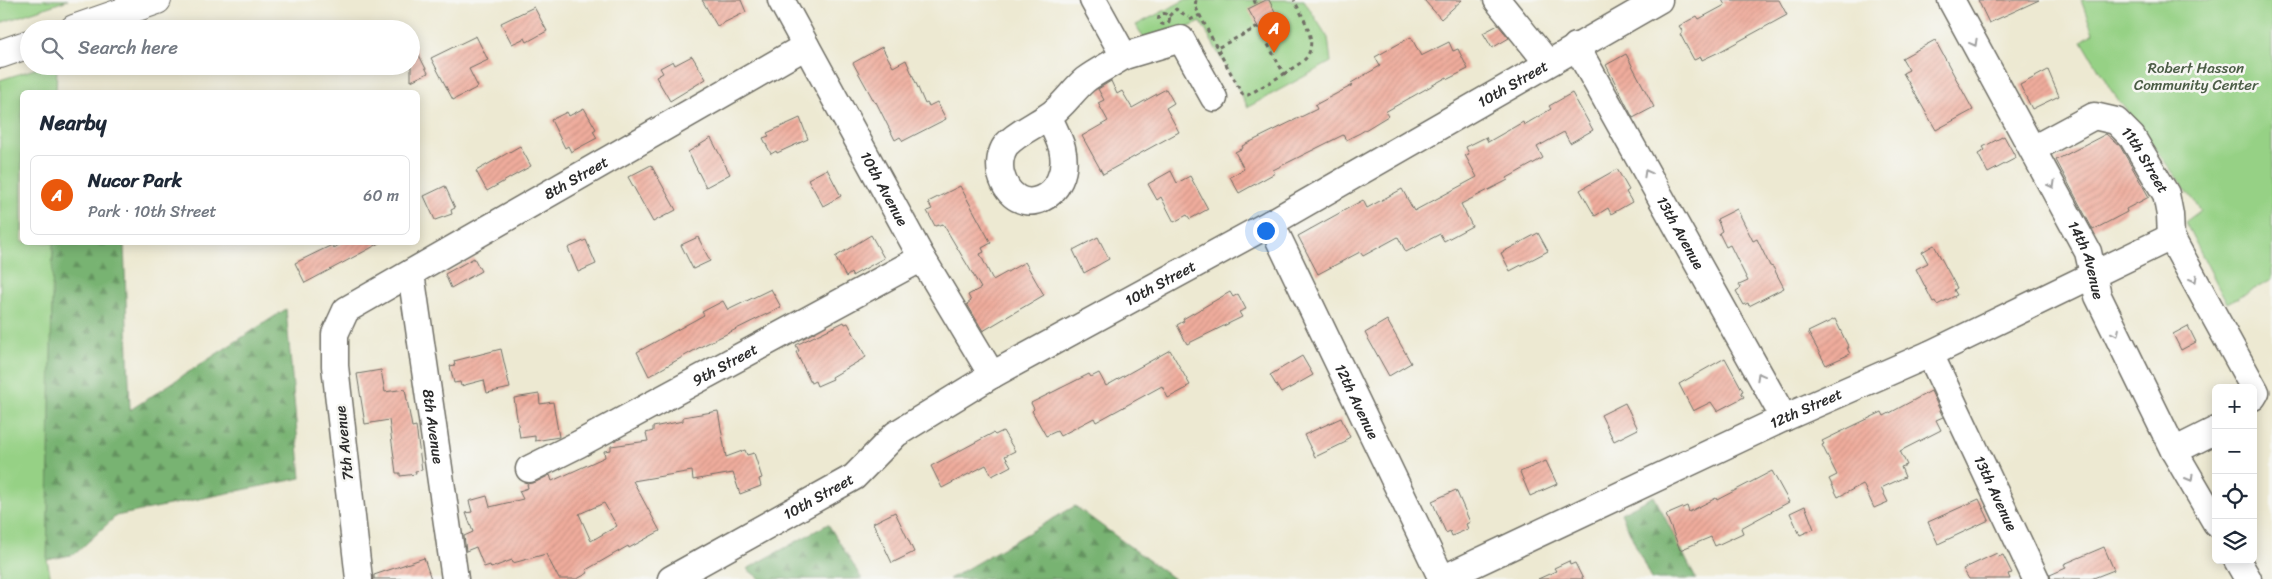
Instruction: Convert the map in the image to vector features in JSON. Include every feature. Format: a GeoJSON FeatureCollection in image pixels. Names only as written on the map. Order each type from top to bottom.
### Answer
{"type":"FeatureCollection","features":[{"type":"Feature","properties":{"kind":"main road"},"geometry":{"type":"LineString","coordinates":[[100,20],[157,0]]}},
{"type":"Feature","properties":{"kind":"main road"},"geometry":{"type":"LineString","coordinates":[[0,54],[20,47]]}},
{"type":"Feature","properties":{"kind":"street","name":"10th Avenue"},"geometry":{"type":"LineString","coordinates":[[781,0],[922,258],[992,376]]}},
{"type":"Feature","properties":{"kind":"street"},"geometry":{"type":"LineString","coordinates":[[1093,0],[1124,56]]}},
{"type":"Feature","properties":{"kind":"street"},"geometry":{"type":"LineString","coordinates":[[1497,0],[1547,62]]}},
{"type":"Feature","properties":{"kind":"street","name":"10th Street"},"geometry":{"type":"LineString","coordinates":[[671,579],[854,477],[896,434],[992,376],[1270,223],[1547,62],[1659,0]]}},
{"type":"Feature","properties":{"kind":"street","name":"14th Avenue"},"geometry":{"type":"LineString","coordinates":[[1951,0],[2088,252],[2098,296],[2174,450],[2214,519]]}},
{"type":"Feature","properties":{"kind":"street"},"geometry":{"type":"LineString","coordinates":[[1049,116],[1085,80],[1124,56],[1181,39],[1214,98]]}},
{"type":"Feature","properties":{"kind":"street","name":"8th Street"},"geometry":{"type":"LineString","coordinates":[[346,310],[806,46]]}},
{"type":"Feature","properties":{"kind":"street","name":"13th Avenue"},"geometry":{"type":"LineString","coordinates":[[1576,46],[1784,418]]}},
{"type":"Feature","properties":{"kind":"street","name":"11th Street"},"geometry":{"type":"LineString","coordinates":[[2033,150],[2094,116],[2116,122],[2132,137],[2166,194],[2170,215],[2171,237]]}},
{"type":"Feature","properties":{"kind":"street","name":"12th Avenue"},"geometry":{"type":"LineString","coordinates":[[1270,223],[1442,579]]}},
{"type":"Feature","properties":{"kind":"street"},"geometry":{"type":"LineString","coordinates":[[2171,237],[2252,384]]}},
{"type":"Feature","properties":{"kind":"street","name":"12th Street"},"geometry":{"type":"LineString","coordinates":[[1442,579],[1784,418],[1930,354],[2171,237]]}},
{"type":"Feature","properties":{"kind":"street","name":"9th Street"},"geometry":{"type":"LineString","coordinates":[[529,469],[579,444],[922,258]]}},
{"type":"Feature","properties":{"kind":"street","name":"8th Avenue"},"geometry":{"type":"LineString","coordinates":[[411,273],[455,579]]}},
{"type":"Feature","properties":{"kind":"street","name":"7th Avenue"},"geometry":{"type":"LineString","coordinates":[[346,310],[335,334],[335,366],[359,579]]}},
{"type":"Feature","properties":{"kind":"street","name":"13th Avenue"},"geometry":{"type":"LineString","coordinates":[[1930,354],[2036,579]]}},
{"type":"Feature","properties":{"kind":"street"},"geometry":{"type":"LineString","coordinates":[[2174,450],[2212,432]]}},
{"type":"Feature","properties":{"kind":"street"},"geometry":{"type":"LineString","coordinates":[[2239,564],[2248,579]]}},
{"type":"Feature","properties":{"kind":"path"},"geometry":{"type":"LineString","coordinates":[[1196,0],[1195,6],[1243,95],[1248,95],[1306,59],[1310,50],[1310,36],[1294,0]]}},
{"type":"Feature","properties":{"kind":"path"},"geometry":{"type":"LineString","coordinates":[[1254,0],[1256,5]]}},
{"type":"Feature","properties":{"kind":"path"},"geometry":{"type":"LineString","coordinates":[[1169,16],[1175,10],[1179,10],[1189,20]]}},
{"type":"Feature","properties":{"kind":"path"},"geometry":{"type":"LineString","coordinates":[[1217,48],[1258,27]]}},
{"type":"Feature","properties":{"kind":"path"},"geometry":{"type":"LineString","coordinates":[[1266,41],[1284,74]]}},
{"type":"Feature","properties":{"kind":"green space"},"geometry":{"type":"Polygon","coordinates":[[[0,0],[68,0],[0,23],[0,0]]]}},
{"type":"Feature","properties":{"kind":"green space"},"geometry":{"type":"Polygon","coordinates":[[[1185,0],[1304,0],[1328,38],[1331,62],[1248,107],[1201,22],[1151,43],[1144,39],[1136,25],[1185,0]]]}},
{"type":"Feature","properties":{"kind":"green space","name":"Robert Hasson Community Center"},"geometry":{"type":"Polygon","coordinates":[[[2081,0],[2272,0],[2272,280],[2227,303],[2185,222],[2201,210],[2111,90],[2082,41],[2093,33],[2081,0]]]}},
{"type":"Feature","properties":{"kind":"green space"},"geometry":{"type":"Polygon","coordinates":[[[20,74],[57,75],[56,90],[20,90],[20,245],[53,245],[47,560],[51,579],[0,579],[0,80],[20,74]]]}},
{"type":"Feature","properties":{"kind":"green space"},"geometry":{"type":"Polygon","coordinates":[[[53,245],[124,245],[130,410],[286,309],[301,478],[116,516],[75,554],[47,560],[53,245]]]}},
{"type":"Feature","properties":{"kind":"green space"},"geometry":{"type":"Polygon","coordinates":[[[1654,496],[1696,579],[1651,579],[1621,513],[1654,496]]]}},
{"type":"Feature","properties":{"kind":"green space"},"geometry":{"type":"Polygon","coordinates":[[[1075,506],[1174,579],[949,579],[1075,506]]]}},
{"type":"Feature","properties":{"kind":"green space"},"geometry":{"type":"Polygon","coordinates":[[[828,524],[862,579],[760,579],[747,569],[828,524]]]}},
{"type":"Feature","properties":{"kind":"building"},"geometry":{"type":"Polygon","coordinates":[[[702,0],[741,0],[746,12],[717,26],[702,0]]]}},
{"type":"Feature","properties":{"kind":"building"},"geometry":{"type":"Polygon","coordinates":[[[1269,0],[1285,31],[1266,41],[1248,9],[1269,0]]]}},
{"type":"Feature","properties":{"kind":"building"},"geometry":{"type":"Polygon","coordinates":[[[1424,0],[1462,0],[1441,19],[1424,0]]]}},
{"type":"Feature","properties":{"kind":"building"},"geometry":{"type":"Polygon","coordinates":[[[1722,0],[1779,0],[1787,15],[1719,52],[1702,60],[1701,57],[1694,60],[1680,34],[1683,32],[1679,26],[1697,16],[1699,19],[1725,5],[1722,0]]]}},
{"type":"Feature","properties":{"kind":"building"},"geometry":{"type":"Polygon","coordinates":[[[1978,0],[2039,0],[1989,23],[1978,0]]]}},
{"type":"Feature","properties":{"kind":"building"},"geometry":{"type":"Polygon","coordinates":[[[534,7],[547,31],[527,42],[525,38],[512,44],[501,23],[534,7]]]}},
{"type":"Feature","properties":{"kind":"building"},"geometry":{"type":"Polygon","coordinates":[[[1498,25],[1509,38],[1492,48],[1483,33],[1498,25]]]}},
{"type":"Feature","properties":{"kind":"building"},"geometry":{"type":"Polygon","coordinates":[[[476,36],[488,60],[469,69],[478,87],[453,100],[431,58],[476,36]]]}},
{"type":"Feature","properties":{"kind":"building"},"geometry":{"type":"Polygon","coordinates":[[[1411,37],[1421,56],[1449,42],[1453,51],[1458,49],[1468,69],[1448,79],[1447,77],[1385,112],[1388,116],[1360,133],[1346,140],[1343,135],[1273,170],[1275,173],[1239,193],[1230,177],[1244,169],[1235,152],[1243,148],[1242,146],[1317,109],[1315,105],[1353,85],[1351,83],[1380,66],[1375,57],[1411,37]]]}},
{"type":"Feature","properties":{"kind":"building"},"geometry":{"type":"Polygon","coordinates":[[[1935,40],[1973,110],[1936,130],[1903,73],[1909,70],[1902,58],[1935,40]]]}},
{"type":"Feature","properties":{"kind":"building"},"geometry":{"type":"Polygon","coordinates":[[[882,47],[893,67],[906,60],[925,104],[927,103],[929,106],[937,102],[946,119],[903,141],[900,137],[895,140],[876,102],[853,63],[882,47]]]}},
{"type":"Feature","properties":{"kind":"building"},"geometry":{"type":"Polygon","coordinates":[[[1626,54],[1654,107],[1633,118],[1606,65],[1626,54]]]}},
{"type":"Feature","properties":{"kind":"building"},"geometry":{"type":"Polygon","coordinates":[[[692,56],[706,79],[670,101],[656,77],[663,73],[660,68],[673,61],[675,65],[692,56]]]}},
{"type":"Feature","properties":{"kind":"building"},"geometry":{"type":"Polygon","coordinates":[[[420,57],[428,73],[411,81],[411,75],[420,75],[420,57]]]}},
{"type":"Feature","properties":{"kind":"building"},"geometry":{"type":"Polygon","coordinates":[[[2048,70],[2059,96],[2032,109],[2020,85],[2048,70]]]}},
{"type":"Feature","properties":{"kind":"building"},"geometry":{"type":"Polygon","coordinates":[[[1111,81],[1117,94],[1122,91],[1132,108],[1166,89],[1174,103],[1166,108],[1179,132],[1103,174],[1082,136],[1108,121],[1098,103],[1104,100],[1098,89],[1111,81]]]}},
{"type":"Feature","properties":{"kind":"building"},"geometry":{"type":"Polygon","coordinates":[[[1572,93],[1593,130],[1570,143],[1564,132],[1537,147],[1543,158],[1507,178],[1508,180],[1461,204],[1472,226],[1444,241],[1440,234],[1406,252],[1398,237],[1363,256],[1360,252],[1318,274],[1298,236],[1363,200],[1367,208],[1402,189],[1414,211],[1477,177],[1465,155],[1469,154],[1466,147],[1486,137],[1488,142],[1523,122],[1524,125],[1551,109],[1549,106],[1572,93]]]}},
{"type":"Feature","properties":{"kind":"building"},"geometry":{"type":"Polygon","coordinates":[[[584,108],[596,129],[593,131],[597,138],[571,152],[568,146],[565,148],[551,120],[567,112],[569,116],[584,108]]]}},
{"type":"Feature","properties":{"kind":"building"},"geometry":{"type":"Polygon","coordinates":[[[800,118],[808,139],[771,154],[763,138],[769,136],[767,133],[800,118]]]}},
{"type":"Feature","properties":{"kind":"building"},"geometry":{"type":"Polygon","coordinates":[[[2106,134],[2120,146],[2149,197],[2126,209],[2127,212],[2093,230],[2056,160],[2106,134]]]}},
{"type":"Feature","properties":{"kind":"building"},"geometry":{"type":"Polygon","coordinates":[[[2004,136],[2016,158],[1988,173],[1978,154],[1985,150],[1983,147],[2004,136]]]}},
{"type":"Feature","properties":{"kind":"building"},"geometry":{"type":"Polygon","coordinates":[[[711,138],[730,174],[706,187],[688,152],[711,138]]]}},
{"type":"Feature","properties":{"kind":"building"},"geometry":{"type":"Polygon","coordinates":[[[520,146],[531,166],[487,191],[476,171],[520,146]]]}},
{"type":"Feature","properties":{"kind":"building"},"geometry":{"type":"Polygon","coordinates":[[[651,165],[676,210],[653,222],[628,177],[651,165]]]}},
{"type":"Feature","properties":{"kind":"building"},"geometry":{"type":"Polygon","coordinates":[[[827,169],[841,196],[823,206],[808,179],[827,169]]]}},
{"type":"Feature","properties":{"kind":"building"},"geometry":{"type":"Polygon","coordinates":[[[1617,169],[1629,190],[1626,192],[1632,202],[1611,214],[1608,208],[1595,216],[1580,190],[1617,169]]]}},
{"type":"Feature","properties":{"kind":"building"},"geometry":{"type":"Polygon","coordinates":[[[1171,171],[1177,183],[1190,176],[1208,209],[1190,219],[1187,215],[1174,222],[1161,197],[1157,200],[1148,184],[1171,171]]]}},
{"type":"Feature","properties":{"kind":"building"},"geometry":{"type":"Polygon","coordinates":[[[445,186],[455,208],[451,210],[452,214],[435,220],[424,196],[445,186]]]}},
{"type":"Feature","properties":{"kind":"building"},"geometry":{"type":"Polygon","coordinates":[[[960,186],[991,243],[982,248],[984,252],[980,254],[993,280],[1025,262],[1044,295],[983,331],[967,304],[971,301],[968,295],[981,288],[943,224],[935,226],[927,211],[932,209],[928,202],[960,186]]]}},
{"type":"Feature","properties":{"kind":"building"},"geometry":{"type":"Polygon","coordinates":[[[1737,209],[1753,241],[1757,239],[1770,266],[1773,267],[1784,288],[1749,306],[1748,303],[1744,305],[1736,291],[1741,288],[1739,285],[1748,281],[1730,245],[1726,247],[1719,233],[1722,231],[1717,219],[1737,209]]]}},
{"type":"Feature","properties":{"kind":"building"},"geometry":{"type":"Polygon","coordinates":[[[1538,233],[1548,251],[1510,271],[1501,253],[1538,233]]]}},
{"type":"Feature","properties":{"kind":"building"},"geometry":{"type":"Polygon","coordinates":[[[871,235],[884,258],[852,276],[851,273],[846,277],[835,257],[871,235]]]}},
{"type":"Feature","properties":{"kind":"building"},"geometry":{"type":"Polygon","coordinates":[[[698,237],[710,261],[693,269],[681,245],[698,237]]]}},
{"type":"Feature","properties":{"kind":"building"},"geometry":{"type":"Polygon","coordinates":[[[1098,237],[1109,259],[1084,273],[1073,250],[1098,237]]]}},
{"type":"Feature","properties":{"kind":"building"},"geometry":{"type":"Polygon","coordinates":[[[586,240],[596,264],[578,272],[568,248],[586,240]]]}},
{"type":"Feature","properties":{"kind":"building"},"geometry":{"type":"Polygon","coordinates":[[[332,245],[334,248],[339,245],[376,245],[305,283],[295,263],[332,245]]]}},
{"type":"Feature","properties":{"kind":"building"},"geometry":{"type":"Polygon","coordinates":[[[1934,245],[1957,288],[1954,290],[1957,295],[1937,305],[1935,301],[1933,302],[1916,269],[1928,263],[1922,252],[1934,245]]]}},
{"type":"Feature","properties":{"kind":"building"},"geometry":{"type":"Polygon","coordinates":[[[474,258],[481,271],[451,288],[445,274],[474,258]]]}},
{"type":"Feature","properties":{"kind":"building"},"geometry":{"type":"Polygon","coordinates":[[[771,289],[781,307],[702,346],[649,376],[637,352],[704,315],[702,312],[723,301],[728,310],[771,289]]]}},
{"type":"Feature","properties":{"kind":"building"},"geometry":{"type":"Polygon","coordinates":[[[1230,292],[1233,297],[1238,294],[1246,309],[1239,312],[1242,317],[1187,344],[1177,325],[1184,321],[1183,319],[1230,292]]]}},
{"type":"Feature","properties":{"kind":"building"},"geometry":{"type":"Polygon","coordinates":[[[1835,319],[1850,354],[1826,365],[1808,332],[1835,319]]]}},
{"type":"Feature","properties":{"kind":"building"},"geometry":{"type":"Polygon","coordinates":[[[1387,320],[1411,363],[1389,376],[1365,333],[1387,320]]]}},
{"type":"Feature","properties":{"kind":"building"},"geometry":{"type":"Polygon","coordinates":[[[844,322],[845,324],[848,323],[866,357],[832,377],[833,379],[817,386],[815,381],[811,383],[796,352],[799,351],[796,345],[844,322]]]}},
{"type":"Feature","properties":{"kind":"building"},"geometry":{"type":"Polygon","coordinates":[[[2188,326],[2196,342],[2181,350],[2173,334],[2188,326]]]}},
{"type":"Feature","properties":{"kind":"building"},"geometry":{"type":"Polygon","coordinates":[[[501,349],[510,388],[487,393],[484,380],[461,386],[460,382],[454,383],[450,366],[455,365],[454,361],[501,349]]]}},
{"type":"Feature","properties":{"kind":"building"},"geometry":{"type":"Polygon","coordinates":[[[1170,350],[1190,385],[1187,388],[1168,398],[1162,386],[1096,422],[1094,418],[1060,436],[1057,431],[1046,436],[1032,411],[1034,409],[1031,403],[1089,374],[1091,377],[1099,373],[1106,386],[1170,350]]]}},
{"type":"Feature","properties":{"kind":"building"},"geometry":{"type":"Polygon","coordinates":[[[1302,356],[1313,375],[1281,393],[1270,375],[1302,356]]]}},
{"type":"Feature","properties":{"kind":"building"},"geometry":{"type":"Polygon","coordinates":[[[1725,358],[1743,391],[1741,392],[1744,397],[1717,411],[1711,402],[1693,411],[1679,384],[1725,358]]]}},
{"type":"Feature","properties":{"kind":"building"},"geometry":{"type":"Polygon","coordinates":[[[381,370],[385,392],[405,389],[412,427],[416,426],[422,470],[415,471],[416,474],[400,476],[400,473],[396,473],[389,420],[365,424],[357,374],[381,370]]]}},
{"type":"Feature","properties":{"kind":"building"},"geometry":{"type":"Polygon","coordinates":[[[1931,391],[1943,417],[1936,420],[1941,430],[1900,451],[1907,465],[1901,467],[1905,477],[1881,488],[1888,502],[1874,508],[1863,484],[1838,497],[1829,479],[1837,475],[1822,445],[1824,444],[1822,441],[1882,412],[1884,416],[1931,391]]]}},
{"type":"Feature","properties":{"kind":"building"},"geometry":{"type":"Polygon","coordinates":[[[539,394],[540,404],[553,402],[559,437],[535,441],[535,436],[520,438],[514,398],[539,394]]]}},
{"type":"Feature","properties":{"kind":"building"},"geometry":{"type":"Polygon","coordinates":[[[1625,403],[1638,429],[1614,441],[1601,415],[1625,403]]]}},
{"type":"Feature","properties":{"kind":"building"},"geometry":{"type":"Polygon","coordinates":[[[718,411],[726,457],[745,450],[747,455],[754,453],[762,478],[759,479],[761,486],[740,494],[733,473],[693,480],[692,471],[633,481],[660,531],[629,548],[628,546],[586,570],[588,573],[577,579],[559,579],[546,554],[513,563],[512,560],[491,568],[490,565],[484,567],[476,547],[466,551],[464,536],[473,532],[466,513],[472,512],[469,501],[487,496],[490,507],[523,499],[519,491],[528,488],[527,484],[550,475],[552,481],[605,457],[604,451],[611,450],[611,446],[648,441],[646,433],[653,431],[653,427],[683,421],[683,417],[718,411]],[[604,503],[579,514],[591,541],[617,526],[604,503]]]}},
{"type":"Feature","properties":{"kind":"building"},"geometry":{"type":"Polygon","coordinates":[[[1341,418],[1350,437],[1345,440],[1346,442],[1315,457],[1304,435],[1341,418]]]}},
{"type":"Feature","properties":{"kind":"building"},"geometry":{"type":"Polygon","coordinates":[[[1003,431],[1015,451],[1005,456],[1011,466],[992,476],[986,465],[942,488],[931,466],[993,433],[995,435],[1003,431]]]}},
{"type":"Feature","properties":{"kind":"building"},"geometry":{"type":"Polygon","coordinates":[[[1546,461],[1557,484],[1530,496],[1520,472],[1546,461]]]}},
{"type":"Feature","properties":{"kind":"building"},"geometry":{"type":"Polygon","coordinates":[[[1772,471],[1789,502],[1741,528],[1743,533],[1715,546],[1711,537],[1680,550],[1666,515],[1687,506],[1689,512],[1716,498],[1717,500],[1772,471]]]}},
{"type":"Feature","properties":{"kind":"building"},"geometry":{"type":"Polygon","coordinates":[[[1456,490],[1470,522],[1466,524],[1468,529],[1452,536],[1450,531],[1446,533],[1432,501],[1456,490]]]}},
{"type":"Feature","properties":{"kind":"building"},"geometry":{"type":"Polygon","coordinates":[[[1979,499],[1989,520],[1938,544],[1928,522],[1979,499]]]}},
{"type":"Feature","properties":{"kind":"building"},"geometry":{"type":"Polygon","coordinates":[[[1805,506],[1814,529],[1800,535],[1790,513],[1805,506]]]}},
{"type":"Feature","properties":{"kind":"building"},"geometry":{"type":"Polygon","coordinates":[[[895,512],[914,552],[892,563],[873,523],[895,512]]]}},
{"type":"Feature","properties":{"kind":"building"},"geometry":{"type":"Polygon","coordinates":[[[2104,547],[2114,570],[2091,579],[2051,579],[2050,575],[2066,568],[2064,564],[2104,547]]]}},
{"type":"Feature","properties":{"kind":"building"},"geometry":{"type":"Polygon","coordinates":[[[1997,553],[1998,557],[2003,555],[2012,573],[2008,574],[2010,579],[1969,579],[1963,569],[1997,553]]]}},
{"type":"Feature","properties":{"kind":"building"},"geometry":{"type":"Polygon","coordinates":[[[424,558],[431,579],[374,579],[374,575],[424,558]]]}},
{"type":"Feature","properties":{"kind":"building"},"geometry":{"type":"Polygon","coordinates":[[[1569,561],[1570,565],[1575,563],[1583,579],[1538,579],[1556,571],[1554,568],[1569,561]]]}},
{"type":"Feature","properties":{"kind":"place","name":"Nucor Park"},"geometry":{"type":"Point","coordinates":[1274,53]}}]}
